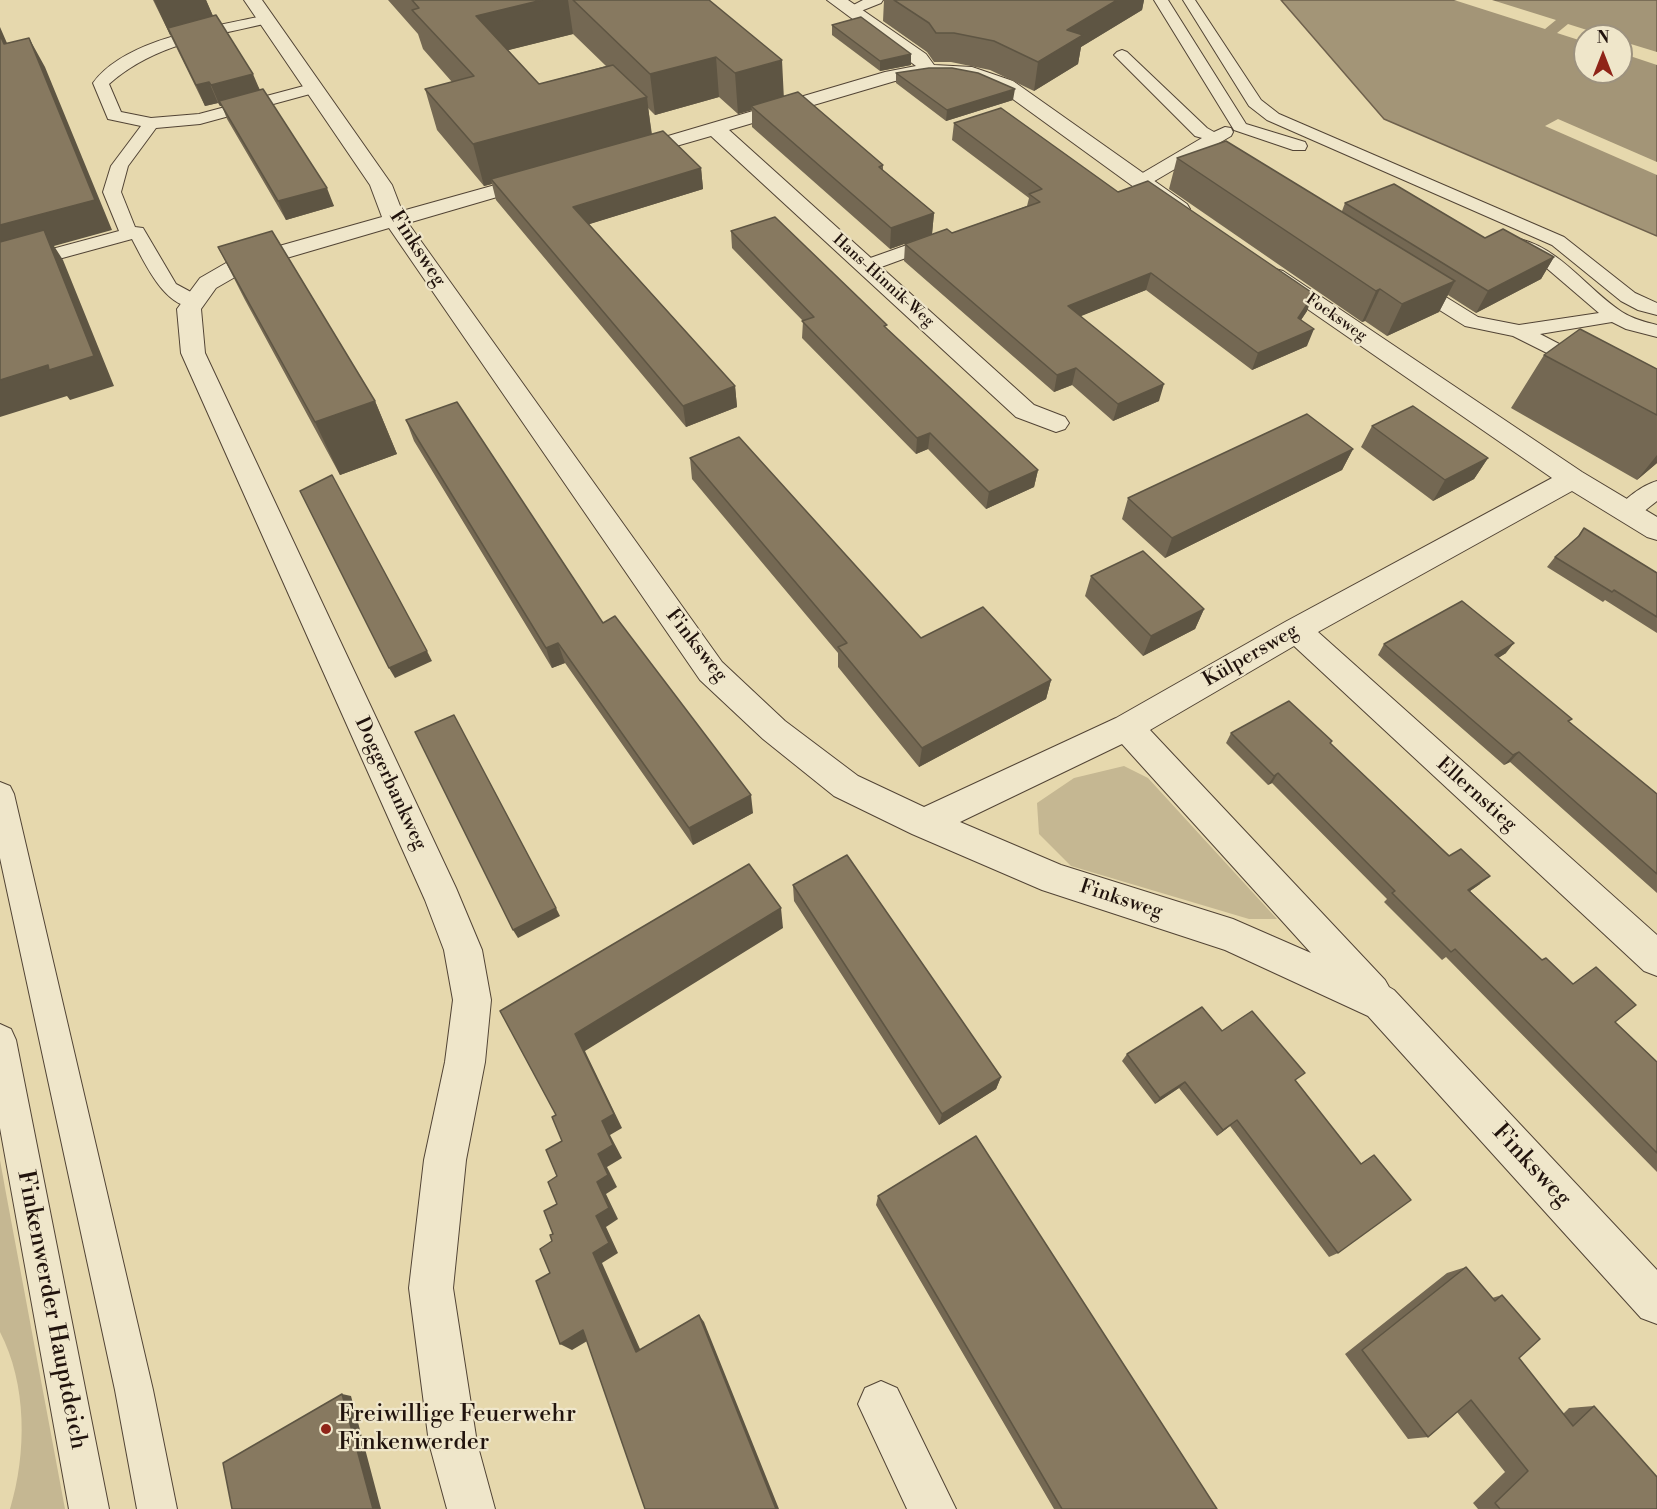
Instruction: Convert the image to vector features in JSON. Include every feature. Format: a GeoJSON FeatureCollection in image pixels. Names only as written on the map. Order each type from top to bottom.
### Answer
{"type":"FeatureCollection","features":[{"type":"Feature","properties":{"kind":"street","name":"Finksweg"},"geometry":{"type":"LineString","coordinates":[[253,0],[381,184],[394,219],[711,671],[774,730],[846,786],[924,823],[1055,879],[1233,936],[1381,1004]]}},
{"type":"Feature","properties":{"kind":"street"},"geometry":{"type":"LineString","coordinates":[[843,5],[919,58],[928,70]]}},
{"type":"Feature","properties":{"kind":"street"},"geometry":{"type":"LineString","coordinates":[[613,158],[892,76],[928,70],[972,73],[1019,92],[1199,223]]}},
{"type":"Feature","properties":{"kind":"street","name":"Hans-Hinnik-Weg"},"geometry":{"type":"LineString","coordinates":[[716,129],[1025,411],[1056,423]]}},
{"type":"Feature","properties":{"kind":"street"},"geometry":{"type":"LineString","coordinates":[[195,302],[208,283],[241,264],[556,174]]}},
{"type":"Feature","properties":{"kind":"street","name":"Focksweg"},"geometry":{"type":"LineString","coordinates":[[1258,264],[1572,479],[1657,530]]}},
{"type":"Feature","properties":{"kind":"street","name":"Doggerbankweg"},"geometry":{"type":"LineString","coordinates":[[195,302],[189,309],[193,353],[443,900],[463,950],[472,1000],[465,1062],[446,1160],[431,1288],[453,1443],[471,1509]]}},
{"type":"Feature","properties":{"kind":"street","name":"Külpersweg"},"geometry":{"type":"LineString","coordinates":[[924,823],[1127,727],[1296,630],[1572,479]]}},
{"type":"Feature","properties":{"kind":"street","name":"Ellernstieg"},"geometry":{"type":"LineString","coordinates":[[1296,630],[1657,959]]}},
{"type":"Feature","properties":{"kind":"street","name":"Finksweg"},"geometry":{"type":"LineString","coordinates":[[1127,727],[1657,1302]]}},
{"type":"Feature","properties":{"kind":"street"},"geometry":{"type":"LineString","coordinates":[[881,1404],[932,1509]]}},
{"type":"Feature","properties":{"kind":"lane"},"geometry":{"type":"LineString","coordinates":[[843,5],[876,0]]}},
{"type":"Feature","properties":{"kind":"lane"},"geometry":{"type":"LineString","coordinates":[[1161,0],[1240,127],[1279,138],[1427,203]]}},
{"type":"Feature","properties":{"kind":"lane"},"geometry":{"type":"LineString","coordinates":[[1189,1],[1255,103],[1273,117],[1558,241],[1578,254],[1628,297],[1645,306],[1657,309]]}},
{"type":"Feature","properties":{"kind":"lane"},"geometry":{"type":"LineString","coordinates":[[267,19],[164,44],[115,68],[101,83],[114,116],[151,123],[200,119],[315,88]]}},
{"type":"Feature","properties":{"kind":"lane"},"geometry":{"type":"LineString","coordinates":[[1122,55],[1201,132],[1208,147]]}},
{"type":"Feature","properties":{"kind":"lane"},"geometry":{"type":"LineString","coordinates":[[129,234],[112,192],[120,166],[151,123]]}},
{"type":"Feature","properties":{"kind":"lane"},"geometry":{"type":"LineString","coordinates":[[1140,182],[1208,147],[1240,127]]}},
{"type":"Feature","properties":{"kind":"lane"},"geometry":{"type":"LineString","coordinates":[[0,269],[137,232],[168,288],[195,302]]}},
{"type":"Feature","properties":{"kind":"lane"},"geometry":{"type":"LineString","coordinates":[[1501,236],[1543,255],[1615,316],[1634,326],[1657,331]]}},
{"type":"Feature","properties":{"kind":"lane"},"geometry":{"type":"LineString","coordinates":[[866,266],[946,237]]}},
{"type":"Feature","properties":{"kind":"lane"},"geometry":{"type":"LineString","coordinates":[[1402,278],[1472,322],[1518,331],[1598,372]]}},
{"type":"Feature","properties":{"kind":"lane"},"geometry":{"type":"LineString","coordinates":[[1518,331],[1615,316]]}},
{"type":"Feature","properties":{"kind":"lane"},"geometry":{"type":"LineString","coordinates":[[1627,512],[1657,489]]}},
{"type":"Feature","properties":{"kind":"lane"},"geometry":{"type":"LineString","coordinates":[[0,794],[129,1367],[157,1509]]}},
{"type":"Feature","properties":{"kind":"lane","name":"Finkenwerder Hauptdeich"},"geometry":{"type":"LineString","coordinates":[[0,1040],[89,1509]]}},
{"type":"Feature","properties":{"kind":"shaded area"},"geometry":{"type":"Polygon","coordinates":[[[1281,0],[1657,0],[1657,236],[1384,119],[1281,0]]]}},
{"type":"Feature","properties":{"kind":"shaded area"},"geometry":{"type":"Polygon","coordinates":[[[1124,766],[1148,778],[1277,919],[1249,919],[1071,866],[1039,834],[1037,803],[1074,778],[1124,766]]]}},
{"type":"Feature","properties":{"kind":"shaded area"},"geometry":{"type":"Polygon","coordinates":[[[0,1160],[65,1509],[10,1509],[19,1465],[22,1419],[15,1374],[0,1332],[0,1160]]]}},
{"type":"Feature","properties":{"kind":"pier"},"geometry":{"type":"Polygon","coordinates":[[[1454,0],[1492,0],[1556,20],[1545,29],[1454,0]]]}},
{"type":"Feature","properties":{"kind":"pier"},"geometry":{"type":"Polygon","coordinates":[[[1568,24],[1573,26],[1573,38],[1557,33],[1568,24]]]}},
{"type":"Feature","properties":{"kind":"pier"},"geometry":{"type":"Polygon","coordinates":[[[1633,45],[1657,52],[1657,65],[1633,57],[1633,45]]]}},
{"type":"Feature","properties":{"kind":"pier"},"geometry":{"type":"Polygon","coordinates":[[[1558,119],[1657,162],[1657,175],[1545,126],[1558,119]]]}},
{"type":"Feature","properties":{"kind":"building"},"geometry":{"type":"Polygon","coordinates":[[[412,0],[542,0],[476,16],[539,84],[613,65],[647,97],[473,144],[425,89],[474,76],[412,10],[419,8],[412,0]]]}},
{"type":"Feature","properties":{"kind":"building"},"geometry":{"type":"Polygon","coordinates":[[[573,0],[709,0],[782,60],[735,73],[716,57],[650,74],[573,0]]]}},
{"type":"Feature","properties":{"kind":"building"},"geometry":{"type":"Polygon","coordinates":[[[894,0],[1117,0],[1067,30],[1083,35],[1038,62],[994,41],[954,33],[936,33],[929,23],[894,0]]]}},
{"type":"Feature","properties":{"kind":"building"},"geometry":{"type":"Polygon","coordinates":[[[216,15],[253,74],[211,85],[209,82],[196,85],[168,28],[216,15]]]}},
{"type":"Feature","properties":{"kind":"building"},"geometry":{"type":"Polygon","coordinates":[[[861,17],[911,54],[880,61],[832,25],[861,17]]]}},
{"type":"Feature","properties":{"kind":"building"},"geometry":{"type":"Polygon","coordinates":[[[0,35],[4,44],[29,38],[95,200],[0,225],[0,35]]]}},
{"type":"Feature","properties":{"kind":"building"},"geometry":{"type":"Polygon","coordinates":[[[929,68],[952,68],[978,73],[1015,89],[947,110],[896,73],[929,68]]]}},
{"type":"Feature","properties":{"kind":"building"},"geometry":{"type":"Polygon","coordinates":[[[263,89],[327,188],[278,201],[219,101],[263,89]]]}},
{"type":"Feature","properties":{"kind":"building"},"geometry":{"type":"Polygon","coordinates":[[[798,92],[883,165],[879,167],[934,213],[891,228],[751,106],[798,92]]]}},
{"type":"Feature","properties":{"kind":"building"},"geometry":{"type":"Polygon","coordinates":[[[1001,108],[1118,192],[1148,181],[1314,294],[1298,318],[1314,329],[1258,353],[1151,273],[1068,306],[1164,384],[1118,404],[1076,368],[1057,375],[905,244],[947,229],[952,233],[1040,202],[1029,194],[1042,189],[954,123],[1001,108]]]}},
{"type":"Feature","properties":{"kind":"building"},"geometry":{"type":"Polygon","coordinates":[[[663,131],[701,168],[573,207],[735,386],[683,406],[491,179],[663,131]]]}},
{"type":"Feature","properties":{"kind":"building"},"geometry":{"type":"Polygon","coordinates":[[[1226,141],[1455,281],[1402,304],[1380,289],[1376,291],[1177,158],[1226,141]]]}},
{"type":"Feature","properties":{"kind":"building"},"geometry":{"type":"Polygon","coordinates":[[[1394,184],[1485,238],[1503,229],[1554,257],[1488,291],[1345,203],[1394,184]]]}},
{"type":"Feature","properties":{"kind":"building"},"geometry":{"type":"Polygon","coordinates":[[[775,217],[887,325],[884,326],[1038,470],[989,492],[930,433],[917,438],[802,321],[814,317],[731,231],[775,217]]]}},
{"type":"Feature","properties":{"kind":"building"},"geometry":{"type":"Polygon","coordinates":[[[44,230],[94,356],[49,370],[48,365],[0,380],[0,242],[44,230]]]}},
{"type":"Feature","properties":{"kind":"building"},"geometry":{"type":"Polygon","coordinates":[[[272,231],[375,401],[315,422],[218,247],[272,231]]]}},
{"type":"Feature","properties":{"kind":"building"},"geometry":{"type":"Polygon","coordinates":[[[1580,329],[1657,369],[1657,415],[1544,355],[1580,329]]]}},
{"type":"Feature","properties":{"kind":"building"},"geometry":{"type":"Polygon","coordinates":[[[457,402],[603,623],[615,616],[751,795],[689,828],[558,643],[546,648],[406,420],[457,402]]]}},
{"type":"Feature","properties":{"kind":"building"},"geometry":{"type":"Polygon","coordinates":[[[1413,406],[1488,458],[1445,480],[1372,426],[1413,406]]]}},
{"type":"Feature","properties":{"kind":"building"},"geometry":{"type":"Polygon","coordinates":[[[1307,414],[1353,449],[1172,538],[1128,498],[1307,414]]]}},
{"type":"Feature","properties":{"kind":"building"},"geometry":{"type":"Polygon","coordinates":[[[739,437],[921,638],[983,607],[1051,680],[922,748],[838,647],[847,643],[690,458],[739,437]]]}},
{"type":"Feature","properties":{"kind":"building"},"geometry":{"type":"Polygon","coordinates":[[[332,475],[427,651],[389,668],[300,491],[332,475]]]}},
{"type":"Feature","properties":{"kind":"building"},"geometry":{"type":"Polygon","coordinates":[[[1584,528],[1657,573],[1657,617],[1555,557],[1579,536],[1584,528]]]}},
{"type":"Feature","properties":{"kind":"building"},"geometry":{"type":"Polygon","coordinates":[[[1143,551],[1204,609],[1151,636],[1091,576],[1143,551]]]}},
{"type":"Feature","properties":{"kind":"building"},"geometry":{"type":"Polygon","coordinates":[[[1462,601],[1514,643],[1495,655],[1572,719],[1568,721],[1657,794],[1657,874],[1519,752],[1513,755],[1384,644],[1462,601]]]}},
{"type":"Feature","properties":{"kind":"building"},"geometry":{"type":"Polygon","coordinates":[[[1289,701],[1449,856],[1461,849],[1490,876],[1468,890],[1542,960],[1546,958],[1573,984],[1596,967],[1636,1005],[1615,1022],[1657,1062],[1657,1153],[1455,949],[1451,952],[1392,893],[1395,891],[1278,773],[1274,776],[1231,733],[1289,701]]]}},
{"type":"Feature","properties":{"kind":"building"},"geometry":{"type":"Polygon","coordinates":[[[454,715],[556,908],[513,930],[415,732],[454,715]]]}},
{"type":"Feature","properties":{"kind":"building"},"geometry":{"type":"Polygon","coordinates":[[[847,855],[1001,1077],[942,1114],[793,885],[847,855]]]}},
{"type":"Feature","properties":{"kind":"building"},"geometry":{"type":"Polygon","coordinates":[[[749,864],[781,908],[575,1034],[614,1114],[602,1121],[613,1145],[598,1154],[608,1175],[597,1182],[609,1208],[596,1216],[609,1243],[593,1253],[636,1352],[699,1315],[776,1509],[645,1509],[583,1330],[560,1344],[536,1281],[550,1273],[540,1249],[552,1241],[550,1235],[553,1234],[544,1211],[557,1204],[548,1182],[557,1176],[546,1150],[562,1141],[552,1117],[556,1115],[500,1011],[749,864]]]}},
{"type":"Feature","properties":{"kind":"building"},"geometry":{"type":"Polygon","coordinates":[[[1202,1007],[1222,1031],[1252,1011],[1305,1073],[1295,1080],[1361,1164],[1374,1155],[1411,1200],[1338,1253],[1237,1120],[1223,1130],[1185,1082],[1160,1098],[1127,1054],[1202,1007]]]}},
{"type":"Feature","properties":{"kind":"building"},"geometry":{"type":"Polygon","coordinates":[[[976,1136],[1217,1509],[1062,1509],[878,1196],[976,1136]]]}},
{"type":"Feature","properties":{"kind":"building"},"geometry":{"type":"Polygon","coordinates":[[[1466,1267],[1495,1301],[1502,1295],[1540,1339],[1519,1358],[1573,1426],[1594,1406],[1657,1477],[1657,1509],[1500,1509],[1495,1503],[1528,1471],[1471,1400],[1428,1437],[1362,1350],[1466,1267]]]}},
{"type":"Feature","properties":{"kind":"building","name":"Freiwillige Feuerwehr Finkenwerder"},"geometry":{"type":"Polygon","coordinates":[[[342,1394],[373,1509],[232,1509],[223,1463],[342,1394]]]}},
{"type":"Feature","properties":{"kind":"place","name":"Freiwillige Feuerwehr Finkenwerder"},"geometry":{"type":"Point","coordinates":[326,1429]}}]}
